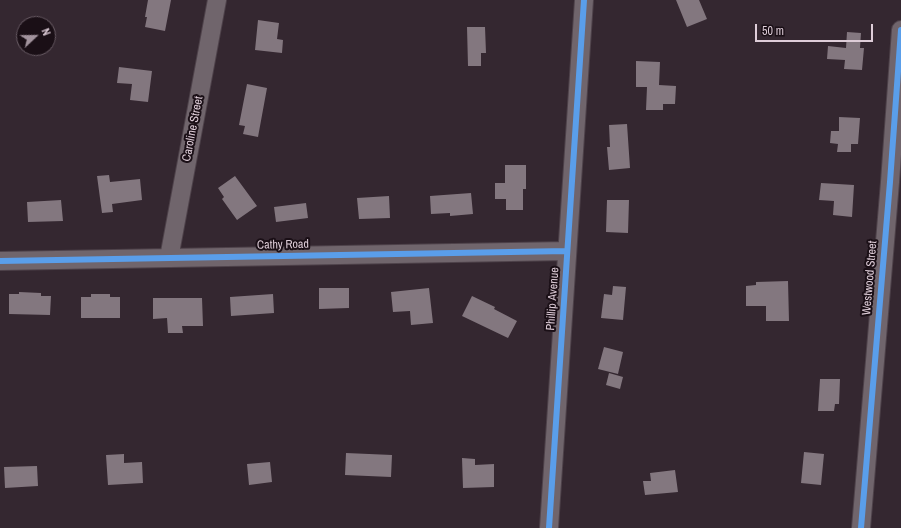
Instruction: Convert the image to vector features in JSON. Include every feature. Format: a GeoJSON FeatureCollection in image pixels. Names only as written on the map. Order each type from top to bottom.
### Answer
{"type":"FeatureCollection","features":[{"type":"Feature","properties":{"kind":"street","name":"Caroline Street"},"geometry":{"type":"LineString","coordinates":[[169,258],[217,0]]}},
{"type":"Feature","properties":{"kind":"street","name":"Phillip Avenue"},"geometry":{"type":"LineString","coordinates":[[549,528],[584,0]]}},
{"type":"Feature","properties":{"kind":"street","name":"Westwood Street"},"geometry":{"type":"LineString","coordinates":[[861,528],[890,182],[901,30]]}},
{"type":"Feature","properties":{"kind":"street","name":"Cathy Road"},"geometry":{"type":"LineString","coordinates":[[0,262],[567,251]]}},
{"type":"Feature","properties":{"kind":"building"},"geometry":{"type":"Polygon","coordinates":[[[148,0],[171,0],[165,31],[145,27],[148,0]]]}},
{"type":"Feature","properties":{"kind":"building"},"geometry":{"type":"Polygon","coordinates":[[[676,0],[699,0],[707,19],[687,27],[676,0]]]}},
{"type":"Feature","properties":{"kind":"building"},"geometry":{"type":"Polygon","coordinates":[[[258,20],[279,23],[277,39],[283,40],[282,53],[255,50],[258,20]]]}},
{"type":"Feature","properties":{"kind":"building"},"geometry":{"type":"Polygon","coordinates":[[[467,27],[485,27],[486,53],[481,53],[481,66],[468,66],[467,27]]]}},
{"type":"Feature","properties":{"kind":"building"},"geometry":{"type":"Polygon","coordinates":[[[847,32],[861,33],[860,48],[864,48],[862,70],[844,69],[845,60],[827,59],[828,46],[846,48],[847,32]]]}},
{"type":"Feature","properties":{"kind":"building"},"geometry":{"type":"Polygon","coordinates":[[[636,61],[660,62],[659,85],[676,86],[675,104],[663,104],[663,110],[646,110],[647,87],[636,87],[636,61]]]}},
{"type":"Feature","properties":{"kind":"building"},"geometry":{"type":"Polygon","coordinates":[[[119,67],[152,71],[148,102],[130,100],[132,84],[117,83],[119,67]]]}},
{"type":"Feature","properties":{"kind":"building"},"geometry":{"type":"Polygon","coordinates":[[[247,84],[267,88],[258,137],[243,134],[245,126],[239,125],[247,84]]]}},
{"type":"Feature","properties":{"kind":"building"},"geometry":{"type":"Polygon","coordinates":[[[839,117],[860,118],[858,144],[851,144],[851,152],[837,152],[838,144],[830,143],[831,131],[839,131],[839,117]]]}},
{"type":"Feature","properties":{"kind":"building"},"geometry":{"type":"Polygon","coordinates":[[[627,124],[630,168],[609,170],[607,147],[610,147],[609,125],[627,124]]]}},
{"type":"Feature","properties":{"kind":"building"},"geometry":{"type":"Polygon","coordinates":[[[505,165],[526,165],[526,189],[523,189],[523,210],[506,210],[506,199],[495,199],[495,183],[505,183],[505,165]]]}},
{"type":"Feature","properties":{"kind":"building"},"geometry":{"type":"Polygon","coordinates":[[[109,175],[110,182],[140,179],[142,200],[112,204],[113,212],[102,213],[97,176],[109,175]]]}},
{"type":"Feature","properties":{"kind":"building"},"geometry":{"type":"Polygon","coordinates":[[[235,176],[257,206],[237,220],[222,199],[224,197],[218,188],[235,176]]]}},
{"type":"Feature","properties":{"kind":"building"},"geometry":{"type":"Polygon","coordinates":[[[821,183],[854,185],[852,217],[833,215],[834,201],[819,200],[821,183]]]}},
{"type":"Feature","properties":{"kind":"building"},"geometry":{"type":"Polygon","coordinates":[[[471,193],[473,214],[450,216],[450,213],[431,214],[430,196],[471,193]]]}},
{"type":"Feature","properties":{"kind":"building"},"geometry":{"type":"Polygon","coordinates":[[[389,196],[390,218],[359,219],[357,198],[389,196]]]}},
{"type":"Feature","properties":{"kind":"building"},"geometry":{"type":"Polygon","coordinates":[[[61,200],[63,221],[28,222],[27,202],[61,200]]]}},
{"type":"Feature","properties":{"kind":"building"},"geometry":{"type":"Polygon","coordinates":[[[607,200],[629,200],[628,233],[606,232],[607,200]]]}},
{"type":"Feature","properties":{"kind":"building"},"geometry":{"type":"Polygon","coordinates":[[[306,203],[308,218],[276,222],[274,207],[306,203]]]}},
{"type":"Feature","properties":{"kind":"building"},"geometry":{"type":"Polygon","coordinates":[[[788,281],[789,321],[766,321],[766,306],[746,306],[746,286],[756,285],[756,282],[788,281]]]}},
{"type":"Feature","properties":{"kind":"building"},"geometry":{"type":"Polygon","coordinates":[[[613,286],[626,287],[623,320],[601,318],[604,294],[612,295],[613,286]]]}},
{"type":"Feature","properties":{"kind":"building"},"geometry":{"type":"Polygon","coordinates":[[[319,288],[349,288],[349,308],[319,309],[319,288]]]}},
{"type":"Feature","properties":{"kind":"building"},"geometry":{"type":"Polygon","coordinates":[[[429,288],[433,323],[411,325],[410,311],[393,312],[391,292],[429,288]]]}},
{"type":"Feature","properties":{"kind":"building"},"geometry":{"type":"Polygon","coordinates":[[[19,292],[41,293],[41,296],[51,296],[50,315],[9,314],[9,294],[19,294],[19,292]]]}},
{"type":"Feature","properties":{"kind":"building"},"geometry":{"type":"Polygon","coordinates":[[[91,294],[110,294],[110,297],[120,297],[120,318],[81,318],[81,297],[91,297],[91,294]]]}},
{"type":"Feature","properties":{"kind":"building"},"geometry":{"type":"Polygon","coordinates":[[[273,294],[274,313],[231,316],[230,297],[273,294]]]}},
{"type":"Feature","properties":{"kind":"building"},"geometry":{"type":"Polygon","coordinates":[[[472,296],[495,307],[494,309],[517,321],[508,338],[462,316],[472,296]]]}},
{"type":"Feature","properties":{"kind":"building"},"geometry":{"type":"Polygon","coordinates":[[[153,298],[202,298],[203,326],[182,326],[183,333],[168,333],[167,318],[153,319],[153,298]]]}},
{"type":"Feature","properties":{"kind":"building"},"geometry":{"type":"Polygon","coordinates":[[[604,347],[623,352],[618,374],[598,369],[604,347]]]}},
{"type":"Feature","properties":{"kind":"building"},"geometry":{"type":"Polygon","coordinates":[[[609,373],[623,377],[620,389],[606,385],[609,373]]]}},
{"type":"Feature","properties":{"kind":"building"},"geometry":{"type":"Polygon","coordinates":[[[820,379],[840,379],[839,404],[835,404],[834,411],[818,411],[820,379]]]}},
{"type":"Feature","properties":{"kind":"building"},"geometry":{"type":"Polygon","coordinates":[[[804,452],[824,454],[821,485],[801,483],[804,452]]]}},
{"type":"Feature","properties":{"kind":"building"},"geometry":{"type":"Polygon","coordinates":[[[346,453],[392,455],[391,477],[345,475],[346,453]]]}},
{"type":"Feature","properties":{"kind":"building"},"geometry":{"type":"Polygon","coordinates":[[[124,454],[124,463],[142,462],[143,483],[108,485],[106,455],[124,454]]]}},
{"type":"Feature","properties":{"kind":"building"},"geometry":{"type":"Polygon","coordinates":[[[462,458],[475,459],[475,465],[494,464],[494,487],[463,488],[462,458]]]}},
{"type":"Feature","properties":{"kind":"building"},"geometry":{"type":"Polygon","coordinates":[[[270,462],[272,482],[249,485],[247,464],[270,462]]]}},
{"type":"Feature","properties":{"kind":"building"},"geometry":{"type":"Polygon","coordinates":[[[37,466],[38,486],[5,488],[4,467],[37,466]]]}},
{"type":"Feature","properties":{"kind":"building"},"geometry":{"type":"Polygon","coordinates":[[[675,470],[678,492],[645,495],[643,481],[651,481],[650,473],[675,470]]]}},
{"type":"Feature","properties":{"kind":"cycle path"},"geometry":{"type":"LineString","coordinates":[[549,528],[584,0]]}},
{"type":"Feature","properties":{"kind":"cycle path"},"geometry":{"type":"LineString","coordinates":[[861,528],[890,182],[901,30]]}},
{"type":"Feature","properties":{"kind":"cycle path"},"geometry":{"type":"LineString","coordinates":[[0,261],[567,251]]}}]}
